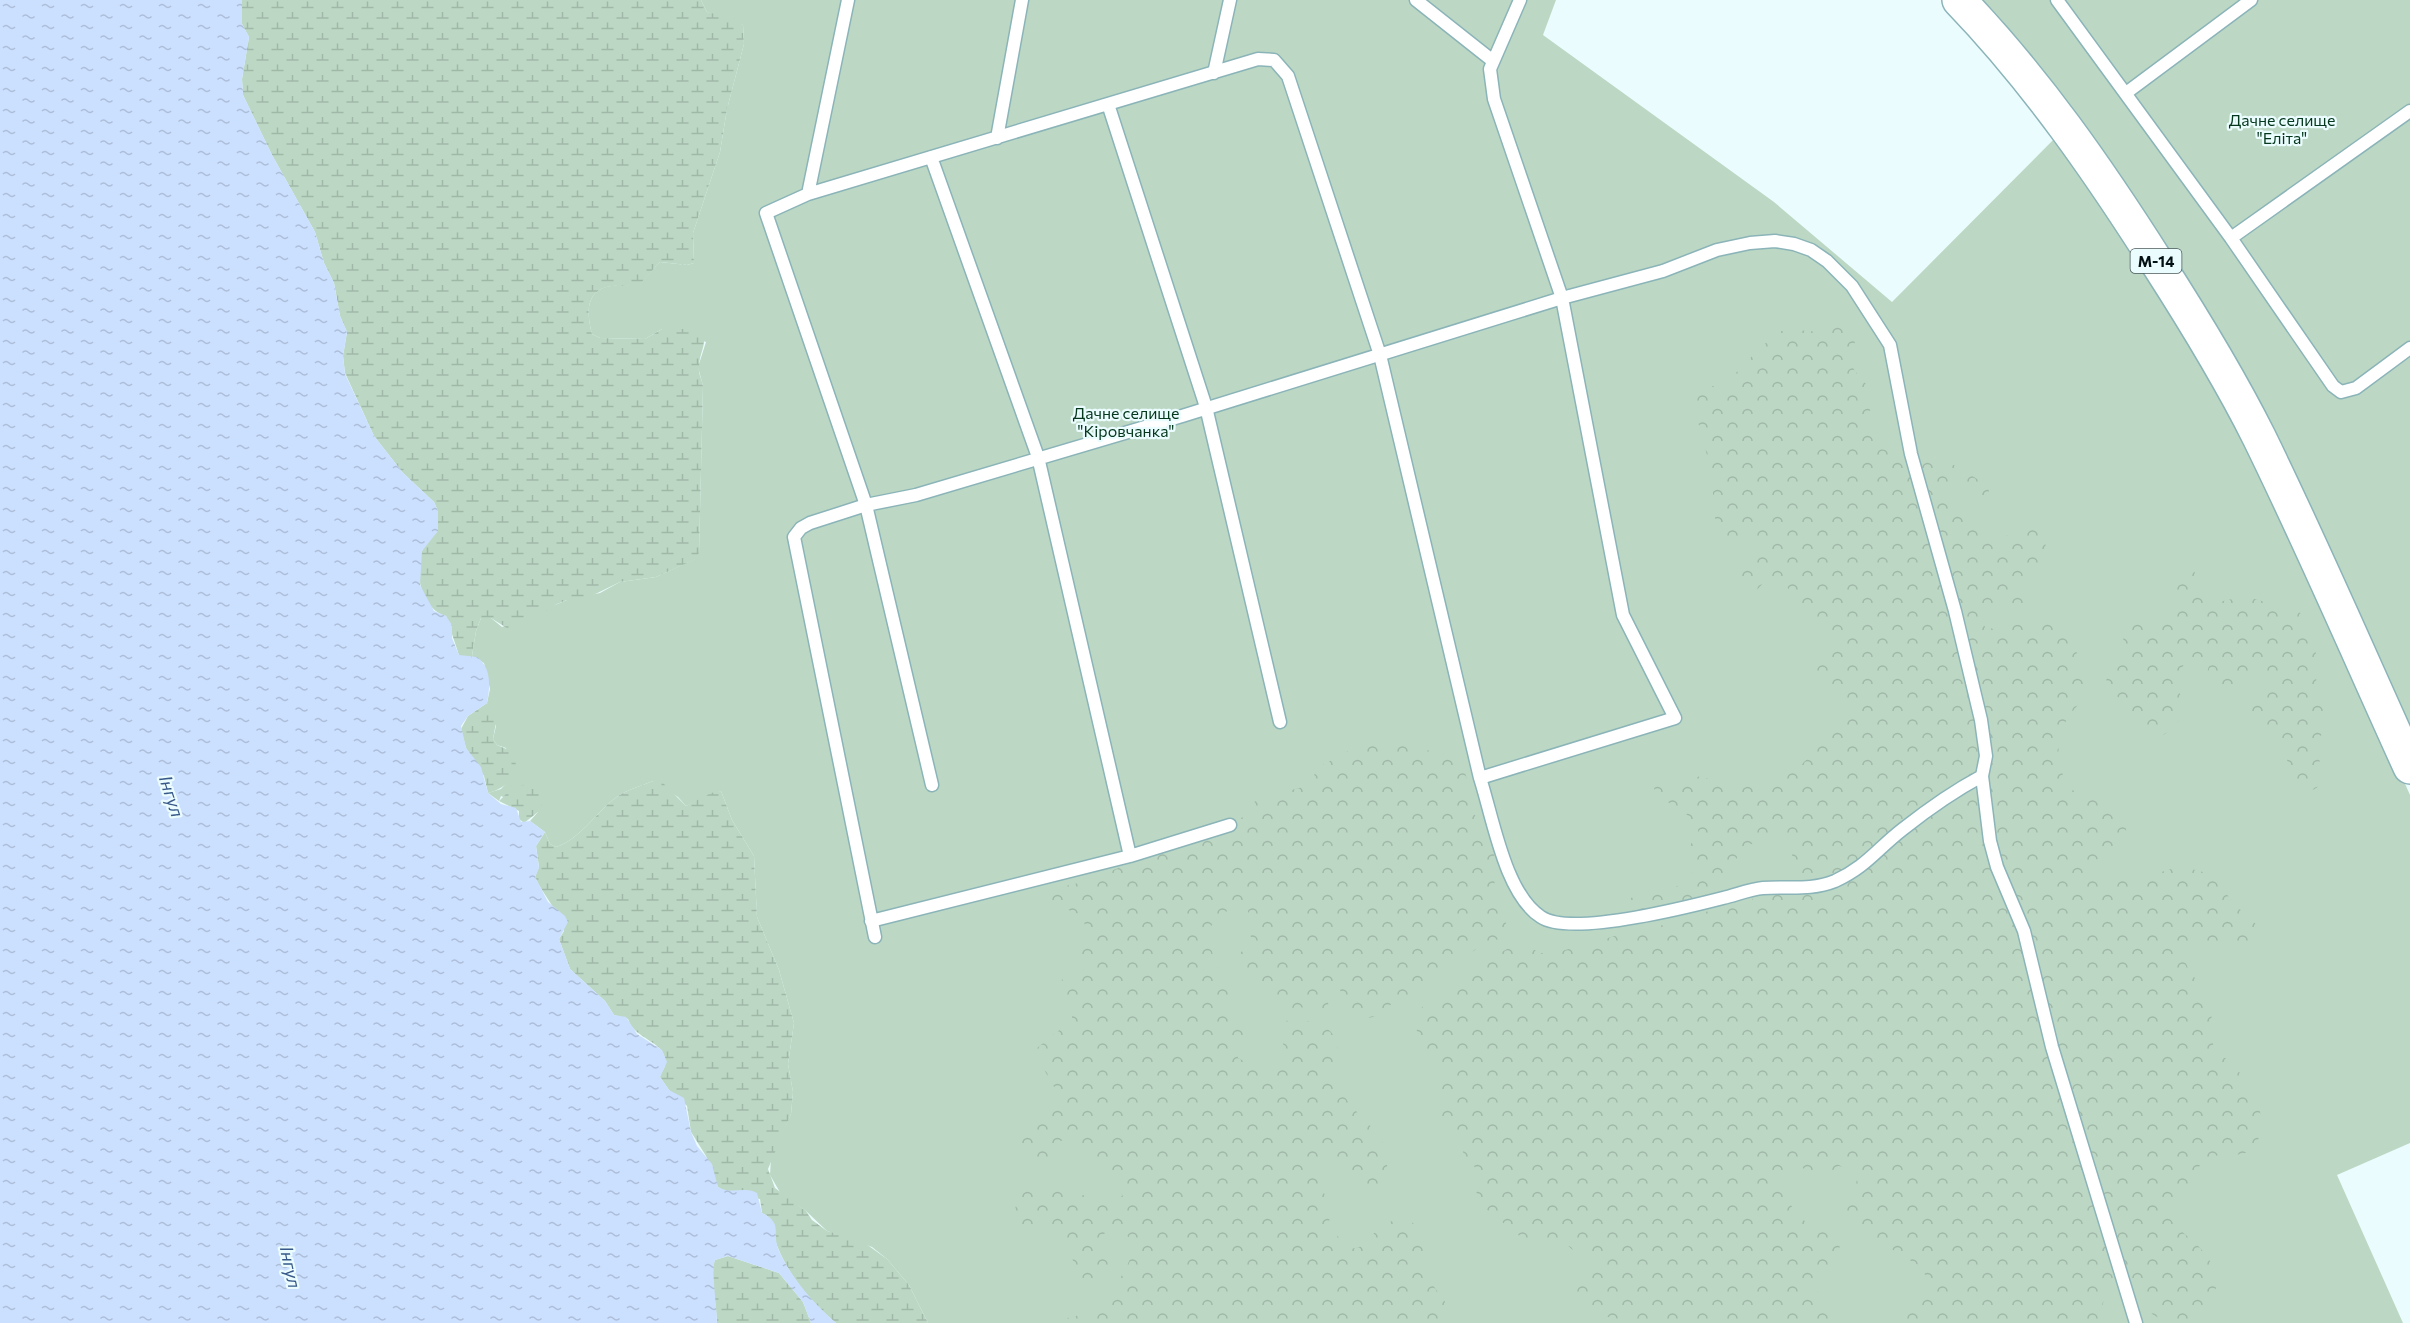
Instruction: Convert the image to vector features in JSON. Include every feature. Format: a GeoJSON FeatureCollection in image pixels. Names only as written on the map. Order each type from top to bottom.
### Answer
{"type":"FeatureCollection","features":[{"type":"Feature","properties":{"kind":"highway","name":"М-14"},"geometry":{"type":"LineString","coordinates":[[1959,0],[2004,51],[2078,143],[2109,187],[2221,368],[2258,435],[2410,767]]}},
{"type":"Feature","properties":{"kind":"lane"},"geometry":{"type":"LineString","coordinates":[[808,194],[848,0]]}},
{"type":"Feature","properties":{"kind":"lane"},"geometry":{"type":"LineString","coordinates":[[997,138],[1023,0]]}},
{"type":"Feature","properties":{"kind":"lane"},"geometry":{"type":"LineString","coordinates":[[1214,72],[1230,0]]}},
{"type":"Feature","properties":{"kind":"lane"},"geometry":{"type":"LineString","coordinates":[[1416,0],[1493,61]]}},
{"type":"Feature","properties":{"kind":"lane"},"geometry":{"type":"LineString","coordinates":[[1480,778],[1676,718],[1623,615],[1562,298],[1494,99],[1490,69],[1520,0]]}},
{"type":"Feature","properties":{"kind":"lane"},"geometry":{"type":"LineString","coordinates":[[2057,0],[2231,238],[2333,386],[2342,392],[2356,388],[2410,348]]}},
{"type":"Feature","properties":{"kind":"lane"},"geometry":{"type":"LineString","coordinates":[[2126,93],[2251,0]]}},
{"type":"Feature","properties":{"kind":"lane"},"geometry":{"type":"LineString","coordinates":[[932,785],[866,505],[766,213],[808,194],[1258,59],[1274,60],[1288,76],[1380,355],[1480,778],[1513,882],[1526,902],[1541,918],[1570,924],[1636,917],[1762,888],[1802,888],[1835,881],[1870,861],[1901,830],[1982,776]]}},
{"type":"Feature","properties":{"kind":"lane"},"geometry":{"type":"LineString","coordinates":[[1108,104],[1206,407],[1280,722]]}},
{"type":"Feature","properties":{"kind":"lane"},"geometry":{"type":"LineString","coordinates":[[2231,238],[2410,111]]}},
{"type":"Feature","properties":{"kind":"lane"},"geometry":{"type":"LineString","coordinates":[[930,158],[1038,457],[1130,856]]}},
{"type":"Feature","properties":{"kind":"lane"},"geometry":{"type":"LineString","coordinates":[[875,937],[794,537],[801,528],[866,505],[916,495],[1562,298],[1663,271],[1717,250],[1767,242],[1794,244],[1811,250],[1827,261],[1852,286],[1890,345],[1911,454],[1956,611],[1981,720],[1986,756],[1982,776],[1990,841],[1997,867],[2024,931],[2052,1047],[2136,1323]]}},
{"type":"Feature","properties":{"kind":"lane"},"geometry":{"type":"LineString","coordinates":[[871,921],[1130,856],[1230,825]]}},
{"type":"Feature","properties":{"kind":"green space"},"geometry":{"type":"Polygon","coordinates":[[[242,0],[701,0],[707,12],[731,18],[743,25],[744,44],[727,109],[720,152],[693,233],[694,263],[687,265],[660,262],[637,287],[603,288],[591,300],[589,309],[592,334],[600,338],[645,339],[662,329],[701,329],[704,343],[699,361],[703,386],[699,553],[696,559],[656,577],[620,582],[583,600],[567,600],[518,629],[510,630],[491,618],[481,618],[476,631],[472,656],[465,658],[459,655],[446,616],[431,606],[425,598],[419,578],[423,549],[438,531],[438,511],[434,502],[403,473],[374,436],[345,373],[343,356],[347,332],[340,316],[334,283],[324,263],[315,232],[272,155],[243,95],[242,79],[249,37],[242,24],[242,0]]]}},
{"type":"Feature","properties":{"kind":"green space","name":"Дачне селище \"Кіровчанка\""},"geometry":{"type":"Polygon","coordinates":[[[701,0],[1556,0],[1543,35],[1774,202],[1892,302],[2059,134],[2179,314],[2300,547],[2410,795],[2410,1143],[2337,1175],[2403,1323],[928,1323],[909,1285],[887,1259],[872,1247],[827,1231],[806,1211],[781,1194],[770,1175],[771,1158],[791,1114],[793,1092],[788,1064],[794,1023],[779,970],[757,917],[754,856],[732,820],[721,791],[686,806],[678,797],[653,781],[628,790],[619,796],[572,839],[556,847],[550,844],[545,832],[530,821],[538,812],[501,796],[499,801],[488,793],[501,789],[511,778],[506,748],[497,745],[493,739],[496,726],[487,703],[490,689],[484,663],[472,656],[476,631],[481,618],[491,618],[502,627],[567,600],[600,593],[620,582],[656,577],[695,559],[699,553],[703,386],[698,367],[706,342],[662,329],[645,339],[600,338],[592,334],[589,308],[591,299],[603,288],[623,285],[637,286],[660,262],[687,265],[694,263],[693,233],[720,152],[727,109],[744,44],[743,25],[707,12],[701,0]]]}},
{"type":"Feature","properties":{"kind":"green space","name":"Дачне селище \"Еліта\""},"geometry":{"type":"Polygon","coordinates":[[[1976,0],[2410,0],[2410,736],[2322,537],[1976,0]]]}},
{"type":"Feature","properties":{"kind":"green space"},"geometry":{"type":"Polygon","coordinates":[[[1844,324],[1852,326],[1857,336],[1851,358],[1854,370],[1873,395],[1870,422],[1877,448],[1887,450],[1918,447],[1942,458],[1988,486],[1990,498],[1979,500],[1965,481],[1958,478],[1946,484],[1947,498],[1997,538],[2014,534],[2027,523],[2036,524],[2045,541],[2047,556],[2041,568],[2033,569],[2024,580],[2026,604],[1988,612],[1982,619],[1985,627],[1994,629],[2047,619],[2062,625],[2071,633],[2087,688],[2060,735],[2059,752],[2062,772],[2068,785],[2074,791],[2101,799],[2122,816],[2126,825],[2126,833],[2122,842],[2105,856],[2092,861],[2087,869],[2096,881],[2135,880],[2181,866],[2210,874],[2238,908],[2251,917],[2260,931],[2257,940],[2248,944],[2214,942],[2195,948],[2184,957],[2189,969],[2208,997],[2215,1049],[2230,1062],[2250,1087],[2261,1115],[2260,1134],[2256,1144],[2243,1154],[2220,1155],[2204,1161],[2174,1199],[2167,1213],[2175,1225],[2203,1251],[2215,1271],[2216,1290],[2212,1301],[2197,1323],[2168,1321],[2156,1316],[2146,1307],[2137,1289],[2128,1281],[2114,1287],[2106,1296],[2103,1302],[2105,1323],[1897,1323],[1927,1292],[1928,1279],[1918,1265],[1842,1219],[1839,1214],[1855,1186],[1857,1179],[1855,1173],[1838,1166],[1826,1176],[1814,1179],[1795,1160],[1787,1166],[1783,1174],[1783,1184],[1790,1204],[1804,1220],[1837,1231],[1840,1242],[1838,1268],[1813,1282],[1832,1323],[1644,1323],[1593,1314],[1579,1302],[1575,1292],[1577,1276],[1597,1271],[1603,1263],[1600,1259],[1580,1257],[1561,1239],[1527,1242],[1486,1209],[1476,1191],[1479,1171],[1465,1158],[1458,1136],[1440,1121],[1444,1105],[1439,1088],[1443,1076],[1435,1059],[1422,1045],[1413,1020],[1423,1006],[1443,992],[1464,971],[1519,943],[1541,953],[1551,954],[1622,934],[1690,919],[1708,911],[1745,905],[1751,902],[1758,887],[1786,883],[1788,880],[1790,863],[1797,841],[1792,834],[1764,845],[1750,844],[1743,848],[1725,877],[1721,893],[1624,915],[1629,901],[1637,894],[1683,884],[1691,876],[1695,863],[1688,854],[1688,848],[1699,833],[1696,826],[1686,814],[1655,792],[1653,783],[1662,777],[1677,782],[1701,776],[1738,790],[1798,768],[1813,753],[1844,711],[1842,697],[1817,672],[1817,665],[1831,648],[1818,618],[1793,597],[1788,588],[1775,576],[1767,579],[1754,593],[1747,592],[1737,583],[1736,575],[1753,563],[1759,540],[1754,530],[1751,530],[1744,534],[1739,545],[1729,547],[1716,529],[1711,470],[1692,400],[1692,390],[1699,383],[1722,388],[1761,348],[1784,330],[1816,331],[1844,324]]]}},
{"type":"Feature","properties":{"kind":"green space"},"geometry":{"type":"Polygon","coordinates":[[[2186,570],[2194,571],[2205,593],[2219,602],[2245,596],[2304,614],[2309,623],[2317,658],[2316,685],[2324,709],[2319,755],[2322,783],[2316,788],[2309,791],[2303,790],[2296,782],[2278,738],[2250,725],[2243,715],[2245,709],[2269,686],[2267,673],[2252,674],[2234,687],[2218,691],[2208,688],[2205,682],[2209,665],[2199,655],[2187,661],[2173,679],[2182,699],[2182,714],[2171,730],[2155,739],[2140,728],[2123,702],[2105,684],[2108,675],[2132,656],[2124,646],[2123,636],[2143,619],[2159,618],[2178,606],[2181,597],[2173,586],[2176,578],[2186,570]]]}},
{"type":"Feature","properties":{"kind":"green space"},"geometry":{"type":"Polygon","coordinates":[[[487,703],[497,717],[493,739],[497,745],[511,751],[516,765],[508,783],[488,793],[484,776],[466,748],[461,729],[468,716],[487,703]]]}},
{"type":"Feature","properties":{"kind":"green space"},"geometry":{"type":"Polygon","coordinates":[[[1392,744],[1443,753],[1464,767],[1474,813],[1494,854],[1495,903],[1509,929],[1507,939],[1490,940],[1411,999],[1394,1001],[1381,1015],[1364,1019],[1348,1009],[1340,990],[1335,985],[1329,988],[1328,1008],[1321,1012],[1300,1007],[1283,1009],[1262,992],[1256,981],[1236,968],[1234,961],[1251,940],[1249,913],[1243,906],[1231,908],[1222,915],[1210,927],[1208,939],[1221,979],[1232,997],[1227,1007],[1231,1017],[1242,1020],[1248,1029],[1237,1043],[1238,1058],[1255,1067],[1280,1065],[1286,1053],[1279,1031],[1285,1021],[1314,1023],[1325,1027],[1334,1036],[1337,1048],[1336,1073],[1340,1088],[1382,1141],[1387,1172],[1382,1193],[1370,1199],[1337,1165],[1324,1162],[1318,1173],[1319,1183],[1327,1199],[1330,1225],[1346,1248],[1353,1248],[1363,1245],[1387,1222],[1412,1222],[1423,1242],[1426,1271],[1450,1310],[1452,1323],[1055,1323],[1091,1311],[1104,1301],[1124,1272],[1134,1246],[1124,1233],[1108,1230],[1100,1238],[1110,1268],[1109,1274],[1098,1280],[1089,1281],[1078,1272],[1065,1239],[1023,1225],[1014,1214],[1018,1196],[1023,1191],[1040,1194],[1065,1188],[1100,1202],[1122,1196],[1121,1180],[1099,1168],[1086,1147],[1070,1138],[1058,1142],[1045,1161],[1038,1162],[1014,1143],[1025,1126],[1050,1107],[1058,1094],[1038,1059],[1037,1048],[1072,1020],[1072,1009],[1060,984],[1063,978],[1069,975],[1076,977],[1081,969],[1078,943],[1085,928],[1084,921],[1081,915],[1051,903],[1049,896],[1059,888],[1085,881],[1096,873],[1108,872],[1238,822],[1257,799],[1303,787],[1323,765],[1355,747],[1392,744]]]}},
{"type":"Feature","properties":{"kind":"green space"},"geometry":{"type":"Polygon","coordinates":[[[653,781],[663,783],[686,806],[711,793],[721,791],[732,820],[754,856],[757,917],[779,970],[794,1023],[788,1064],[793,1092],[791,1114],[768,1169],[775,1188],[806,1211],[812,1220],[827,1231],[862,1241],[887,1259],[909,1285],[928,1323],[836,1323],[818,1307],[802,1289],[783,1259],[776,1242],[774,1224],[768,1216],[762,1213],[760,1199],[725,1191],[718,1187],[706,1156],[691,1132],[687,1106],[669,1090],[660,1077],[665,1064],[665,1056],[661,1050],[637,1032],[628,1019],[614,1015],[605,1001],[570,969],[559,939],[564,931],[562,924],[535,877],[539,867],[536,846],[545,832],[550,844],[556,847],[564,844],[614,799],[628,790],[653,781]]]}},
{"type":"Feature","properties":{"kind":"green space"},"geometry":{"type":"Polygon","coordinates":[[[528,783],[540,789],[544,800],[538,812],[524,823],[519,819],[519,811],[499,801],[510,790],[528,783]]]}},
{"type":"Feature","properties":{"kind":"green space"},"geometry":{"type":"Polygon","coordinates":[[[728,1256],[779,1273],[803,1302],[811,1323],[717,1323],[713,1266],[715,1260],[728,1256]]]}},
{"type":"Feature","properties":{"kind":"water","name":"Інгул"},"geometry":{"type":"Polygon","coordinates":[[[0,0],[242,0],[242,24],[249,37],[242,79],[243,95],[272,155],[315,232],[324,263],[334,283],[340,316],[347,332],[343,356],[345,374],[374,436],[403,473],[434,502],[438,511],[438,531],[422,551],[420,585],[434,611],[446,616],[452,625],[452,638],[459,655],[477,657],[488,672],[487,703],[468,716],[461,726],[466,748],[481,767],[488,793],[501,804],[516,808],[521,822],[530,821],[545,832],[536,846],[539,868],[535,877],[548,902],[565,916],[568,922],[559,939],[570,969],[605,1001],[614,1015],[626,1017],[637,1034],[662,1050],[667,1062],[660,1077],[669,1090],[684,1098],[691,1132],[697,1146],[712,1164],[718,1187],[757,1193],[762,1213],[769,1217],[775,1225],[779,1251],[790,1271],[811,1299],[836,1323],[811,1323],[803,1302],[779,1273],[728,1256],[715,1260],[714,1265],[717,1323],[0,1323],[0,0]]]}}]}
